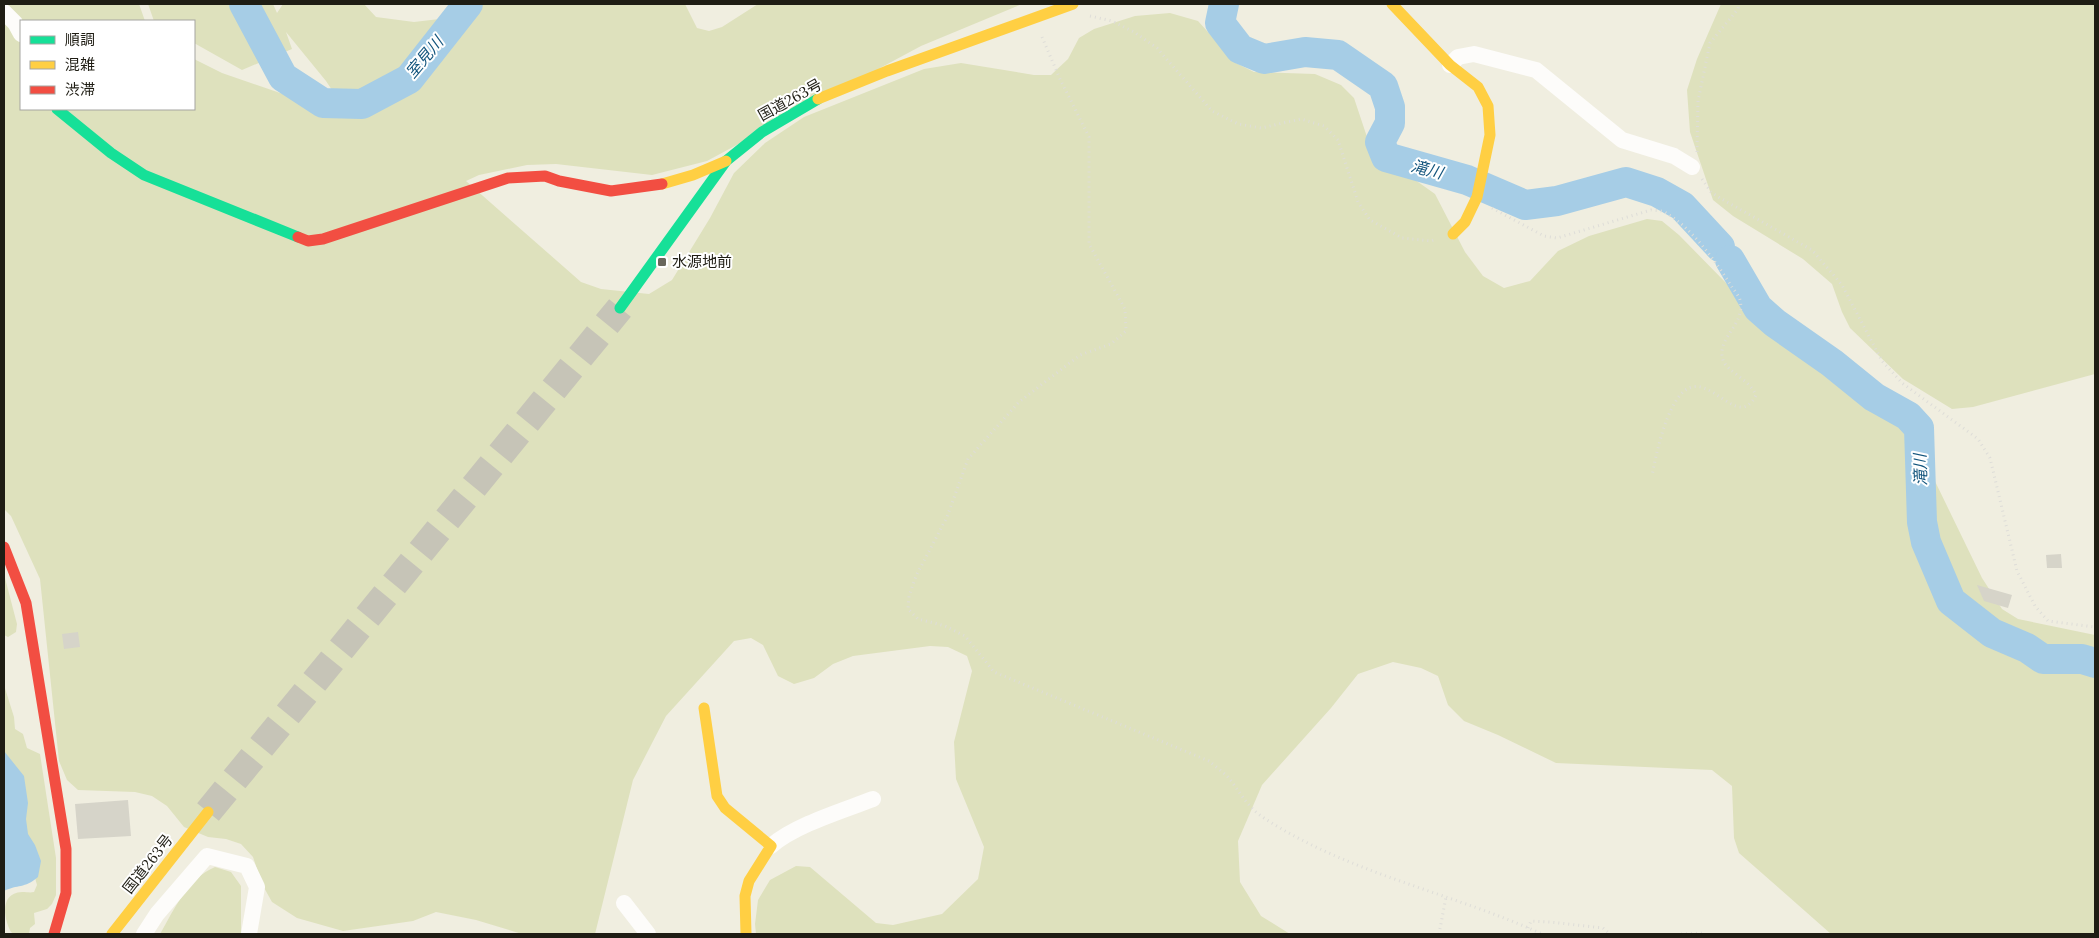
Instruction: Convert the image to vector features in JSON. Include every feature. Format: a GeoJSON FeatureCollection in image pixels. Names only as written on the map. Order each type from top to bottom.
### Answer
{"type":"FeatureCollection","features":[{"type":"Feature","properties":{"kind":"main road","name":"国道263号"},"geometry":{"type":"LineString","coordinates":[[620,308],[726,161],[762,132],[812,101],[888,71],[1073,4]]}},
{"type":"Feature","properties":{"kind":"main road"},"geometry":{"type":"LineString","coordinates":[[1392,4],[1450,65],[1478,87],[1488,106],[1490,135],[1476,199],[1465,222],[1453,234]]}},
{"type":"Feature","properties":{"kind":"main road"},"geometry":{"type":"LineString","coordinates":[[58,110],[112,153],[144,175],[308,241],[323,239],[508,178],[545,176],[559,181],[611,191],[657,185],[693,176],[726,161]]}},
{"type":"Feature","properties":{"kind":"main road"},"geometry":{"type":"LineString","coordinates":[[4,548],[26,603],[66,849],[66,893],[54,934]]}},
{"type":"Feature","properties":{"kind":"main road"},"geometry":{"type":"LineString","coordinates":[[704,708],[717,796],[725,808],[771,846],[749,881],[744,896],[746,934]]}},
{"type":"Feature","properties":{"kind":"main road","name":"国道263号"},"geometry":{"type":"LineString","coordinates":[[112,934],[208,812]]}},
{"type":"Feature","properties":{"kind":"street"},"geometry":{"type":"LineString","coordinates":[[4,12],[16,22],[20,32]]}},
{"type":"Feature","properties":{"kind":"street"},"geometry":{"type":"LineString","coordinates":[[1450,65],[1458,56],[1474,54],[1536,70],[1622,140],[1674,156],[1692,167]]}},
{"type":"Feature","properties":{"kind":"street"},"geometry":{"type":"LineString","coordinates":[[771,846],[780,838],[830,815],[873,799]]}},
{"type":"Feature","properties":{"kind":"street"},"geometry":{"type":"LineString","coordinates":[[144,934],[157,914],[207,856],[246,866],[257,886],[249,934]]}},
{"type":"Feature","properties":{"kind":"street"},"geometry":{"type":"LineString","coordinates":[[624,903],[648,934]]}},
{"type":"Feature","properties":{"kind":"path"},"geometry":{"type":"LineString","coordinates":[[1073,4],[1084,14],[1112,21],[1134,32],[1158,48],[1212,111],[1238,124],[1261,128],[1302,120],[1324,126],[1338,140],[1358,202],[1370,220],[1402,238],[1431,241],[1453,234]]}},
{"type":"Feature","properties":{"kind":"path"},"geometry":{"type":"LineString","coordinates":[[1740,4],[1738,9],[1710,42],[1698,101],[1696,161],[1692,167],[1711,192],[1812,250],[1842,286],[1882,361],[1902,383],[1978,439],[1990,458],[2017,571],[2034,606],[2048,621],[2095,627]]}},
{"type":"Feature","properties":{"kind":"path"},"geometry":{"type":"LineString","coordinates":[[1034,18],[1060,79],[1090,137],[1090,244],[1125,309],[1126,331],[1111,344],[1080,355],[1019,402],[968,458],[947,517],[916,576],[909,596],[908,609],[918,618],[945,626],[965,636],[994,672],[1209,761],[1227,776],[1244,799],[1260,815],[1314,846],[1360,866],[1542,934]]}},
{"type":"Feature","properties":{"kind":"path"},"geometry":{"type":"LineString","coordinates":[[1476,199],[1544,236],[1557,238],[1651,210],[1664,211],[1679,222],[1719,267],[1740,300],[1739,316],[1735,327],[1726,337],[1721,350],[1723,362],[1752,386],[1756,395],[1752,403],[1743,407],[1732,406],[1709,389],[1697,387],[1684,391],[1672,409],[1665,426],[1659,442],[1652,476]]}},
{"type":"Feature","properties":{"kind":"path"},"geometry":{"type":"LineString","coordinates":[[1439,934],[1446,897]]}},
{"type":"Feature","properties":{"kind":"path"},"geometry":{"type":"LineString","coordinates":[[1528,928],[1531,921],[1550,922],[1603,928],[1610,934]]}},
{"type":"Feature","properties":{"kind":"path"},"geometry":{"type":"LineString","coordinates":[[1681,934],[1706,933]]}},
{"type":"Feature","properties":{"kind":"green space"},"geometry":{"type":"Polygon","coordinates":[[[4,4],[139,4],[145,20],[20,20],[20,110],[195,110],[195,60],[222,73],[350,117],[326,81],[286,32],[292,49],[242,70],[195,44],[195,20],[154,20],[148,4],[273,4],[277,13],[283,4],[364,4],[376,17],[414,22],[448,18],[478,4],[685,4],[697,28],[709,31],[722,27],[758,4],[1022,4],[921,46],[707,161],[652,175],[556,164],[527,165],[479,175],[466,181],[581,282],[601,289],[649,294],[672,280],[710,218],[734,173],[765,143],[804,117],[924,69],[961,63],[1034,75],[1051,75],[1068,59],[1079,38],[1094,29],[1135,16],[1170,13],[1198,21],[1236,63],[1254,72],[1315,74],[1341,85],[1354,98],[1367,137],[1379,158],[1435,194],[1465,252],[1483,276],[1504,288],[1530,281],[1558,251],[1589,236],[1647,219],[1662,221],[1679,235],[1785,343],[1905,423],[1982,578],[2002,609],[2018,619],[2095,635],[2095,934],[1831,934],[1739,853],[1734,838],[1732,786],[1712,770],[1556,763],[1464,721],[1448,705],[1438,676],[1421,668],[1393,662],[1358,674],[1331,708],[1262,785],[1238,841],[1240,882],[1261,916],[1290,934],[756,934],[755,924],[758,900],[770,880],[796,866],[810,867],[876,923],[893,925],[942,914],[978,879],[984,847],[956,779],[954,742],[972,671],[967,656],[948,647],[930,646],[853,656],[833,664],[814,678],[794,684],[778,676],[763,645],[751,638],[734,641],[666,716],[633,780],[595,934],[522,934],[476,920],[436,912],[413,921],[343,931],[297,918],[272,902],[262,884],[253,857],[241,844],[226,839],[208,837],[184,827],[167,806],[152,796],[135,792],[78,790],[67,780],[59,761],[40,579],[11,516],[4,509],[4,4]]]}},
{"type":"Feature","properties":{"kind":"green space"},"geometry":{"type":"Polygon","coordinates":[[[1721,4],[2095,4],[2095,374],[1973,407],[1952,409],[1903,379],[1850,328],[1832,284],[1803,259],[1733,216],[1713,200],[1690,132],[1687,90],[1697,59],[1721,4]]]}},
{"type":"Feature","properties":{"kind":"green space"},"geometry":{"type":"Polygon","coordinates":[[[4,574],[17,624],[16,632],[8,637],[4,635],[4,574]]]}},
{"type":"Feature","properties":{"kind":"green space"},"geometry":{"type":"Polygon","coordinates":[[[4,685],[14,717],[15,729],[23,734],[27,748],[40,754],[56,858],[56,895],[52,904],[47,909],[34,913],[35,924],[30,928],[29,934],[14,934],[11,932],[5,913],[5,907],[10,897],[15,893],[34,892],[37,885],[4,764],[4,685]]]}},
{"type":"Feature","properties":{"kind":"green space"},"geometry":{"type":"Polygon","coordinates":[[[215,867],[231,872],[241,886],[241,934],[160,934],[176,905],[189,887],[205,872],[215,867]]]}},
{"type":"Feature","properties":{"kind":"water"},"geometry":{"type":"Polygon","coordinates":[[[4,751],[24,776],[28,803],[26,819],[28,834],[35,845],[41,861],[38,877],[25,885],[4,891],[4,751]]]}},
{"type":"Feature","properties":{"kind":"building"},"geometry":{"type":"Polygon","coordinates":[[[2061,554],[2062,568],[2047,568],[2046,555],[2061,554]]]}},
{"type":"Feature","properties":{"kind":"building"},"geometry":{"type":"Polygon","coordinates":[[[1977,585],[2012,595],[2008,608],[1984,601],[1977,585]]]}},
{"type":"Feature","properties":{"kind":"building"},"geometry":{"type":"Polygon","coordinates":[[[78,632],[80,647],[64,649],[62,634],[78,632]]]}},
{"type":"Feature","properties":{"kind":"building"},"geometry":{"type":"Polygon","coordinates":[[[128,800],[131,836],[78,839],[75,804],[128,800]]]}},
{"type":"Feature","properties":{"kind":"waterway","name":"室見川"},"geometry":{"type":"LineString","coordinates":[[244,4],[283,77],[323,103],[362,104],[409,79],[468,4]]}},
{"type":"Feature","properties":{"kind":"waterway","name":"滝川"},"geometry":{"type":"LineString","coordinates":[[1224,4],[1220,23],[1240,49],[1264,59],[1305,52],[1338,55],[1383,86],[1390,107],[1390,123],[1380,142],[1386,157],[1467,180],[1525,205],[1557,201],[1626,182],[1657,192],[1682,206],[1720,247]]}},
{"type":"Feature","properties":{"kind":"waterway","name":"滝川"},"geometry":{"type":"LineString","coordinates":[[1730,260],[1758,308],[1775,323],[1832,363],[1874,397],[1908,416],[1919,428],[1922,522],[1926,542],[1951,601],[1992,633],[2027,648],[2043,659],[2082,659],[2095,663]]}},
{"type":"Feature","properties":{"kind":"tunnel"},"geometry":{"type":"LineString","coordinates":[[208,812],[620,308]]}},
{"type":"Feature","properties":{"kind":"traffic: fast"},"geometry":{"type":"LineString","coordinates":[[620,308],[726,161],[762,132],[818,99]]}},
{"type":"Feature","properties":{"kind":"traffic: fast"},"geometry":{"type":"LineString","coordinates":[[58,110],[111,153],[144,175],[298,237]]}},
{"type":"Feature","properties":{"kind":"traffic: slow"},"geometry":{"type":"LineString","coordinates":[[818,99],[887,71],[1073,4]]}},
{"type":"Feature","properties":{"kind":"traffic: slow"},"geometry":{"type":"LineString","coordinates":[[1392,4],[1450,65],[1478,87],[1488,106],[1490,135],[1477,197],[1465,222],[1453,234]]}},
{"type":"Feature","properties":{"kind":"traffic: slow"},"geometry":{"type":"LineString","coordinates":[[662,184],[693,175],[726,161]]}},
{"type":"Feature","properties":{"kind":"traffic: slow"},"geometry":{"type":"LineString","coordinates":[[704,708],[717,796],[725,808],[771,846],[749,881],[745,896],[746,934]]}},
{"type":"Feature","properties":{"kind":"traffic: slow"},"geometry":{"type":"LineString","coordinates":[[112,934],[208,812]]}},
{"type":"Feature","properties":{"kind":"traffic: jam"},"geometry":{"type":"LineString","coordinates":[[298,237],[308,241],[323,239],[508,178],[545,176],[559,181],[611,191],[662,184]]}},
{"type":"Feature","properties":{"kind":"traffic: jam"},"geometry":{"type":"LineString","coordinates":[[4,547],[26,603],[66,849],[66,893],[54,934]]}},
{"type":"Feature","properties":{"kind":"place","name":"水源地前"},"geometry":{"type":"Point","coordinates":[662,262]}}]}
